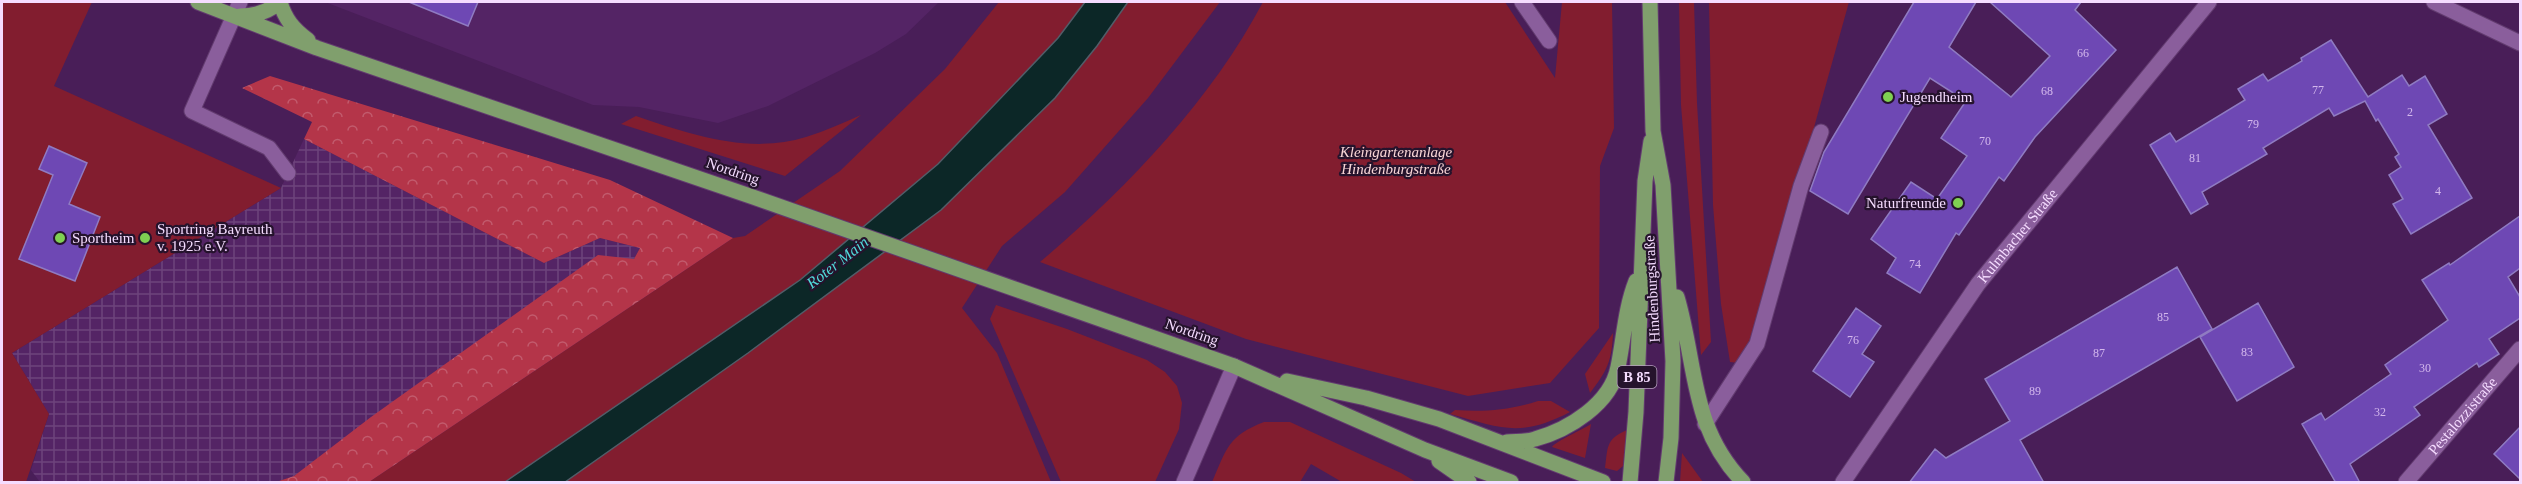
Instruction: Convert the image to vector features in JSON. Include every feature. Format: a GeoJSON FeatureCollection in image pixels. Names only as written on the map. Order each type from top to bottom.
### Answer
{"type":"FeatureCollection","features":[{"type":"Feature","properties":{"kind":"main road","name":"Nordring"},"geometry":{"type":"LineString","coordinates":[[198,2],[317,48],[753,197],[1234,366],[1425,450],[1511,483]]}},
{"type":"Feature","properties":{"kind":"main road"},"geometry":{"type":"LineString","coordinates":[[234,16],[253,16],[269,10],[280,2],[284,16],[294,30],[317,48]]}},
{"type":"Feature","properties":{"kind":"main road","name":"Hindenburgstraße"},"geometry":{"type":"LineString","coordinates":[[1650,2],[1653,131],[1663,185],[1670,272],[1673,361],[1671,438],[1666,483]]}},
{"type":"Feature","properties":{"kind":"main road","name":"Hindenburgstraße"},"geometry":{"type":"LineString","coordinates":[[1630,483],[1636,412],[1645,181],[1653,131]]}},
{"type":"Feature","properties":{"kind":"main road"},"geometry":{"type":"LineString","coordinates":[[1502,442],[1533,440],[1560,430],[1602,398],[1618,370],[1629,299],[1641,270]]}},
{"type":"Feature","properties":{"kind":"main road"},"geometry":{"type":"LineString","coordinates":[[1670,272],[1681,310],[1691,371],[1705,424],[1719,453],[1743,483]]}},
{"type":"Feature","properties":{"kind":"main road","name":"Nordring"},"geometry":{"type":"LineString","coordinates":[[1257,375],[1366,398],[1439,419],[1603,483]]}},
{"type":"Feature","properties":{"kind":"main road"},"geometry":{"type":"LineString","coordinates":[[1425,450],[1469,483]]}},
{"type":"Feature","properties":{"kind":"street"},"geometry":{"type":"LineString","coordinates":[[240,2],[192,111],[269,148],[288,173]]}},
{"type":"Feature","properties":{"kind":"street"},"geometry":{"type":"LineString","coordinates":[[1522,2],[1550,41]]}},
{"type":"Feature","properties":{"kind":"street","name":"Kulmbacher Straße"},"geometry":{"type":"LineString","coordinates":[[1843,483],[1978,284],[2209,2]]}},
{"type":"Feature","properties":{"kind":"street"},"geometry":{"type":"LineString","coordinates":[[2434,2],[2520,43]]}},
{"type":"Feature","properties":{"kind":"street"},"geometry":{"type":"LineString","coordinates":[[1705,424],[1757,344],[1801,186],[1821,132]]}},
{"type":"Feature","properties":{"kind":"street","name":"Pestalozzistraße"},"geometry":{"type":"LineString","coordinates":[[2406,483],[2520,350]]}},
{"type":"Feature","properties":{"kind":"street"},"geometry":{"type":"LineString","coordinates":[[1184,483],[1234,366]]}},
{"type":"Feature","properties":{"kind":"shaded area"},"geometry":{"type":"Polygon","coordinates":[[[325,2],[939,2],[906,34],[875,53],[768,106],[718,123],[639,107],[593,105],[325,2]]]}},
{"type":"Feature","properties":{"kind":"shaded area"},"geometry":{"type":"Polygon","coordinates":[[[304,139],[544,263],[600,238],[640,248],[634,259],[294,476],[276,482],[40,482],[31,470],[49,414],[12,353],[281,188],[304,139]]]}},
{"type":"Feature","properties":{"kind":"green space","name":"Sportring Bayreuth v. 1925 e.V."},"geometry":{"type":"Polygon","coordinates":[[[2,2],[92,2],[54,86],[281,188],[12,353],[49,414],[26,482],[2,482],[2,2]],[[45,195],[19,259],[75,281],[100,217],[45,195]]]}},
{"type":"Feature","properties":{"kind":"green space"},"geometry":{"type":"Polygon","coordinates":[[[999,2],[1085,2],[1059,38],[938,164],[800,280],[505,482],[369,482],[733,238],[745,236],[840,171],[945,69],[999,2]]]}},
{"type":"Feature","properties":{"kind":"green space"},"geometry":{"type":"Polygon","coordinates":[[[1128,2],[1220,2],[1148,98],[1065,192],[1002,246],[962,308],[997,353],[1051,482],[565,482],[748,353],[941,210],[1055,98],[1097,46],[1128,2]]]}},
{"type":"Feature","properties":{"kind":"green space","name":"Kleingartenanlage Hindenburgstraße"},"geometry":{"type":"Polygon","coordinates":[[[1263,2],[1505,2],[1555,78],[1562,2],[1612,2],[1614,128],[1600,166],[1599,328],[1550,383],[1468,396],[1246,339],[1040,262],[1104,205],[1164,142],[1218,75],[1263,2]]]}},
{"type":"Feature","properties":{"kind":"green space"},"geometry":{"type":"Polygon","coordinates":[[[1679,2],[1694,2],[1697,103],[1711,342],[1701,355],[1681,105],[1679,2]]]}},
{"type":"Feature","properties":{"kind":"green space"},"geometry":{"type":"Polygon","coordinates":[[[1709,2],[1849,2],[1748,364],[1730,362],[1721,304],[1713,205],[1709,2]]]}},
{"type":"Feature","properties":{"kind":"green space"},"geometry":{"type":"Polygon","coordinates":[[[270,76],[610,180],[733,238],[369,482],[276,482],[294,476],[371,417],[598,255],[634,259],[640,248],[600,238],[544,263],[304,139],[312,122],[242,88],[270,76]]]}},
{"type":"Feature","properties":{"kind":"green space"},"geometry":{"type":"Polygon","coordinates":[[[861,115],[785,176],[621,124],[636,116],[720,140],[763,144],[806,137],[861,115]]]}},
{"type":"Feature","properties":{"kind":"green space"},"geometry":{"type":"Polygon","coordinates":[[[996,305],[1147,360],[1165,372],[1177,386],[1182,403],[1179,429],[1155,482],[1061,482],[990,319],[996,305]]]}},
{"type":"Feature","properties":{"kind":"green space"},"geometry":{"type":"Polygon","coordinates":[[[1613,333],[1607,365],[1590,393],[1585,374],[1613,333]]]}},
{"type":"Feature","properties":{"kind":"green space"},"geometry":{"type":"Polygon","coordinates":[[[1538,401],[1551,401],[1570,412],[1553,420],[1524,428],[1497,426],[1450,414],[1455,410],[1497,410],[1538,401]]]}},
{"type":"Feature","properties":{"kind":"green space"},"geometry":{"type":"Polygon","coordinates":[[[1264,422],[1290,422],[1416,482],[1342,482],[1311,464],[1300,482],[1212,482],[1230,444],[1243,432],[1264,422]]]}},
{"type":"Feature","properties":{"kind":"green space"},"geometry":{"type":"Polygon","coordinates":[[[1591,424],[1585,458],[1552,447],[1559,442],[1591,424]]]}},
{"type":"Feature","properties":{"kind":"green space"},"geometry":{"type":"Polygon","coordinates":[[[1627,430],[1623,466],[1617,471],[1605,468],[1607,450],[1611,441],[1627,430]]]}},
{"type":"Feature","properties":{"kind":"green space"},"geometry":{"type":"Polygon","coordinates":[[[1682,453],[1703,482],[1680,482],[1682,453]]]}},
{"type":"Feature","properties":{"kind":"water","name":"Roter Main"},"geometry":{"type":"Polygon","coordinates":[[[1085,2],[1128,2],[1097,46],[1055,98],[941,210],[748,353],[565,482],[505,482],[800,280],[938,164],[1058,38],[1085,2]]]}},
{"type":"Feature","properties":{"kind":"building"},"geometry":{"type":"Polygon","coordinates":[[[409,2],[478,2],[468,26],[409,2]]]}},
{"type":"Feature","properties":{"kind":"building"},"geometry":{"type":"Polygon","coordinates":[[[1914,2],[1976,2],[1949,47],[2011,97],[2050,56],[1990,2],[2081,2],[2075,10],[2116,50],[2035,137],[2004,181],[1999,177],[1959,235],[1956,233],[1920,293],[1887,273],[1896,258],[1871,239],[1911,182],[1937,199],[1967,156],[1941,138],[1966,101],[1930,78],[1848,214],[1810,191],[1824,152],[1914,2]]]}},
{"type":"Feature","properties":{"kind":"building"},"geometry":{"type":"Polygon","coordinates":[[[2331,40],[2368,97],[2402,75],[2409,86],[2425,76],[2447,114],[2428,125],[2472,198],[2411,234],[2393,204],[2403,199],[2389,175],[2401,167],[2395,157],[2399,154],[2365,101],[2334,116],[2329,108],[2263,148],[2267,154],[2202,192],[2208,204],[2191,214],[2150,145],[2170,133],[2176,142],[2245,100],[2238,89],[2263,74],[2268,81],[2331,40]]]}},
{"type":"Feature","properties":{"kind":"building","name":"Sportheim"},"geometry":{"type":"Polygon","coordinates":[[[49,146],[87,163],[69,204],[100,217],[75,281],[19,259],[53,175],[39,169],[49,146]]]}},
{"type":"Feature","properties":{"kind":"building"},"geometry":{"type":"Polygon","coordinates":[[[2520,216],[2520,268],[2508,277],[2520,297],[2520,318],[2489,339],[2499,354],[2479,367],[2477,363],[2414,407],[2420,415],[2350,464],[2360,483],[2336,483],[2302,424],[2321,413],[2325,420],[2391,374],[2385,365],[2448,320],[2422,280],[2449,263],[2450,265],[2520,216]]]}},
{"type":"Feature","properties":{"kind":"building"},"geometry":{"type":"Polygon","coordinates":[[[2177,267],[2212,329],[2020,440],[2044,483],[1909,483],[1935,449],[1946,458],[2010,421],[1985,379],[2177,267]]]}},
{"type":"Feature","properties":{"kind":"building"},"geometry":{"type":"Polygon","coordinates":[[[2258,303],[2294,367],[2237,401],[2200,337],[2258,303]]]}},
{"type":"Feature","properties":{"kind":"building"},"geometry":{"type":"Polygon","coordinates":[[[1856,308],[1881,326],[1862,354],[1874,362],[1850,397],[1813,371],[1856,308]]]}},
{"type":"Feature","properties":{"kind":"building"},"geometry":{"type":"Polygon","coordinates":[[[2520,427],[2520,479],[2494,454],[2520,427]]]}},
{"type":"Feature","properties":{"kind":"place","name":"Jugendheim"},"geometry":{"type":"Point","coordinates":[1888,97]}},
{"type":"Feature","properties":{"kind":"place","name":"Naturfreunde"},"geometry":{"type":"Point","coordinates":[1958,203]}},
{"type":"Feature","properties":{"kind":"place","name":"Sportheim"},"geometry":{"type":"Point","coordinates":[60,238]}},
{"type":"Feature","properties":{"kind":"place","name":"Sportring Bayreuth v. 1925 e.V."},"geometry":{"type":"Point","coordinates":[145,238]}}]}
